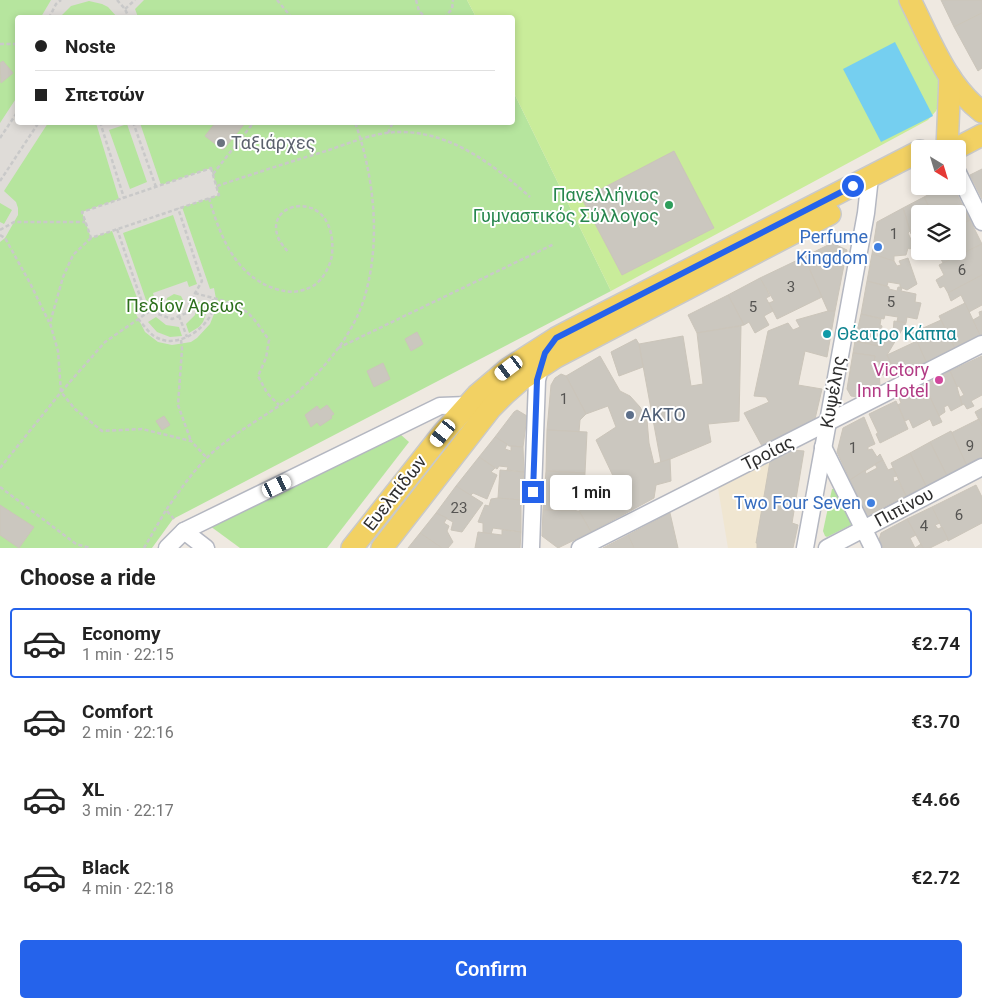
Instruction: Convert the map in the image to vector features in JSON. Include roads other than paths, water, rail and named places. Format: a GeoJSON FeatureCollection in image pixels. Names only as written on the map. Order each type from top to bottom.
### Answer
{"type":"FeatureCollection","features":[{"type":"Feature","properties":{"kind":"main road"},"geometry":{"type":"LineString","coordinates":[[910,0],[950,77],[960,92],[982,112]]}},
{"type":"Feature","properties":{"kind":"main road"},"geometry":{"type":"LineString","coordinates":[[950,77],[950,140]]}},
{"type":"Feature","properties":{"kind":"main road"},"geometry":{"type":"LineString","coordinates":[[966,140],[982,135]]}},
{"type":"Feature","properties":{"kind":"main road"},"geometry":{"type":"LineString","coordinates":[[869,186],[911,157]]}},
{"type":"Feature","properties":{"kind":"main road"},"geometry":{"type":"LineString","coordinates":[[869,186],[911,170]]}},
{"type":"Feature","properties":{"kind":"main road","name":"Ευελπίδων"},"geometry":{"type":"LineString","coordinates":[[352,548],[427,452],[467,405],[498,377],[556,338],[869,186]]}},
{"type":"Feature","properties":{"kind":"main road","name":"Ευελπίδων"},"geometry":{"type":"LineString","coordinates":[[382,548],[476,426],[505,394],[540,366],[869,186]]}},
{"type":"Feature","properties":{"kind":"street","name":"Κυψέλης"},"geometry":{"type":"LineString","coordinates":[[805,548],[866,213],[869,186]]}},
{"type":"Feature","properties":{"kind":"street"},"geometry":{"type":"LineString","coordinates":[[966,190],[982,222]]}},
{"type":"Feature","properties":{"kind":"street"},"geometry":{"type":"LineString","coordinates":[[531,548],[537,380],[545,353],[556,338]]}},
{"type":"Feature","properties":{"kind":"street","name":"Τροίας"},"geometry":{"type":"LineString","coordinates":[[580,548],[982,344]]}},
{"type":"Feature","properties":{"kind":"street"},"geometry":{"type":"LineString","coordinates":[[166,548],[184,531],[440,406],[467,405]]}},
{"type":"Feature","properties":{"kind":"street"},"geometry":{"type":"LineString","coordinates":[[823,447],[873,548]]}},
{"type":"Feature","properties":{"kind":"street"},"geometry":{"type":"LineString","coordinates":[[427,452],[444,467]]}},
{"type":"Feature","properties":{"kind":"street","name":"Πιπίνου"},"geometry":{"type":"LineString","coordinates":[[827,548],[982,467]]}},
{"type":"Feature","properties":{"kind":"street"},"geometry":{"type":"LineString","coordinates":[[184,531],[206,548]]}},
{"type":"Feature","properties":{"kind":"water"},"geometry":{"type":"Polygon","coordinates":[[[895,42],[933,116],[881,142],[843,69],[895,42]]]}},
{"type":"Feature","properties":{"kind":"place","name":"Ταξιάρχες"},"geometry":{"type":"Point","coordinates":[221,143]}},
{"type":"Feature","properties":{"kind":"place","name":"Πανελλήνιος Γυμναστικός Σύλλογος"},"geometry":{"type":"Point","coordinates":[669,205]}},
{"type":"Feature","properties":{"kind":"place","name":"Perfume Kingdom"},"geometry":{"type":"Point","coordinates":[878,247]}},
{"type":"Feature","properties":{"kind":"place","name":"Θέατρο Κάππα"},"geometry":{"type":"Point","coordinates":[827,334]}},
{"type":"Feature","properties":{"kind":"place","name":"Victory Inn Hotel"},"geometry":{"type":"Point","coordinates":[939,380]}},
{"type":"Feature","properties":{"kind":"place","name":"ΑΚΤΟ"},"geometry":{"type":"Point","coordinates":[630,415]}},
{"type":"Feature","properties":{"kind":"place","name":"Two Four Seven"},"geometry":{"type":"Point","coordinates":[871,503]}},
{"type":"Feature","properties":{"kind":"park label","name":"Πεδίον Άρεως"},"geometry":{"type":"Point","coordinates":[185,306]}}]}
